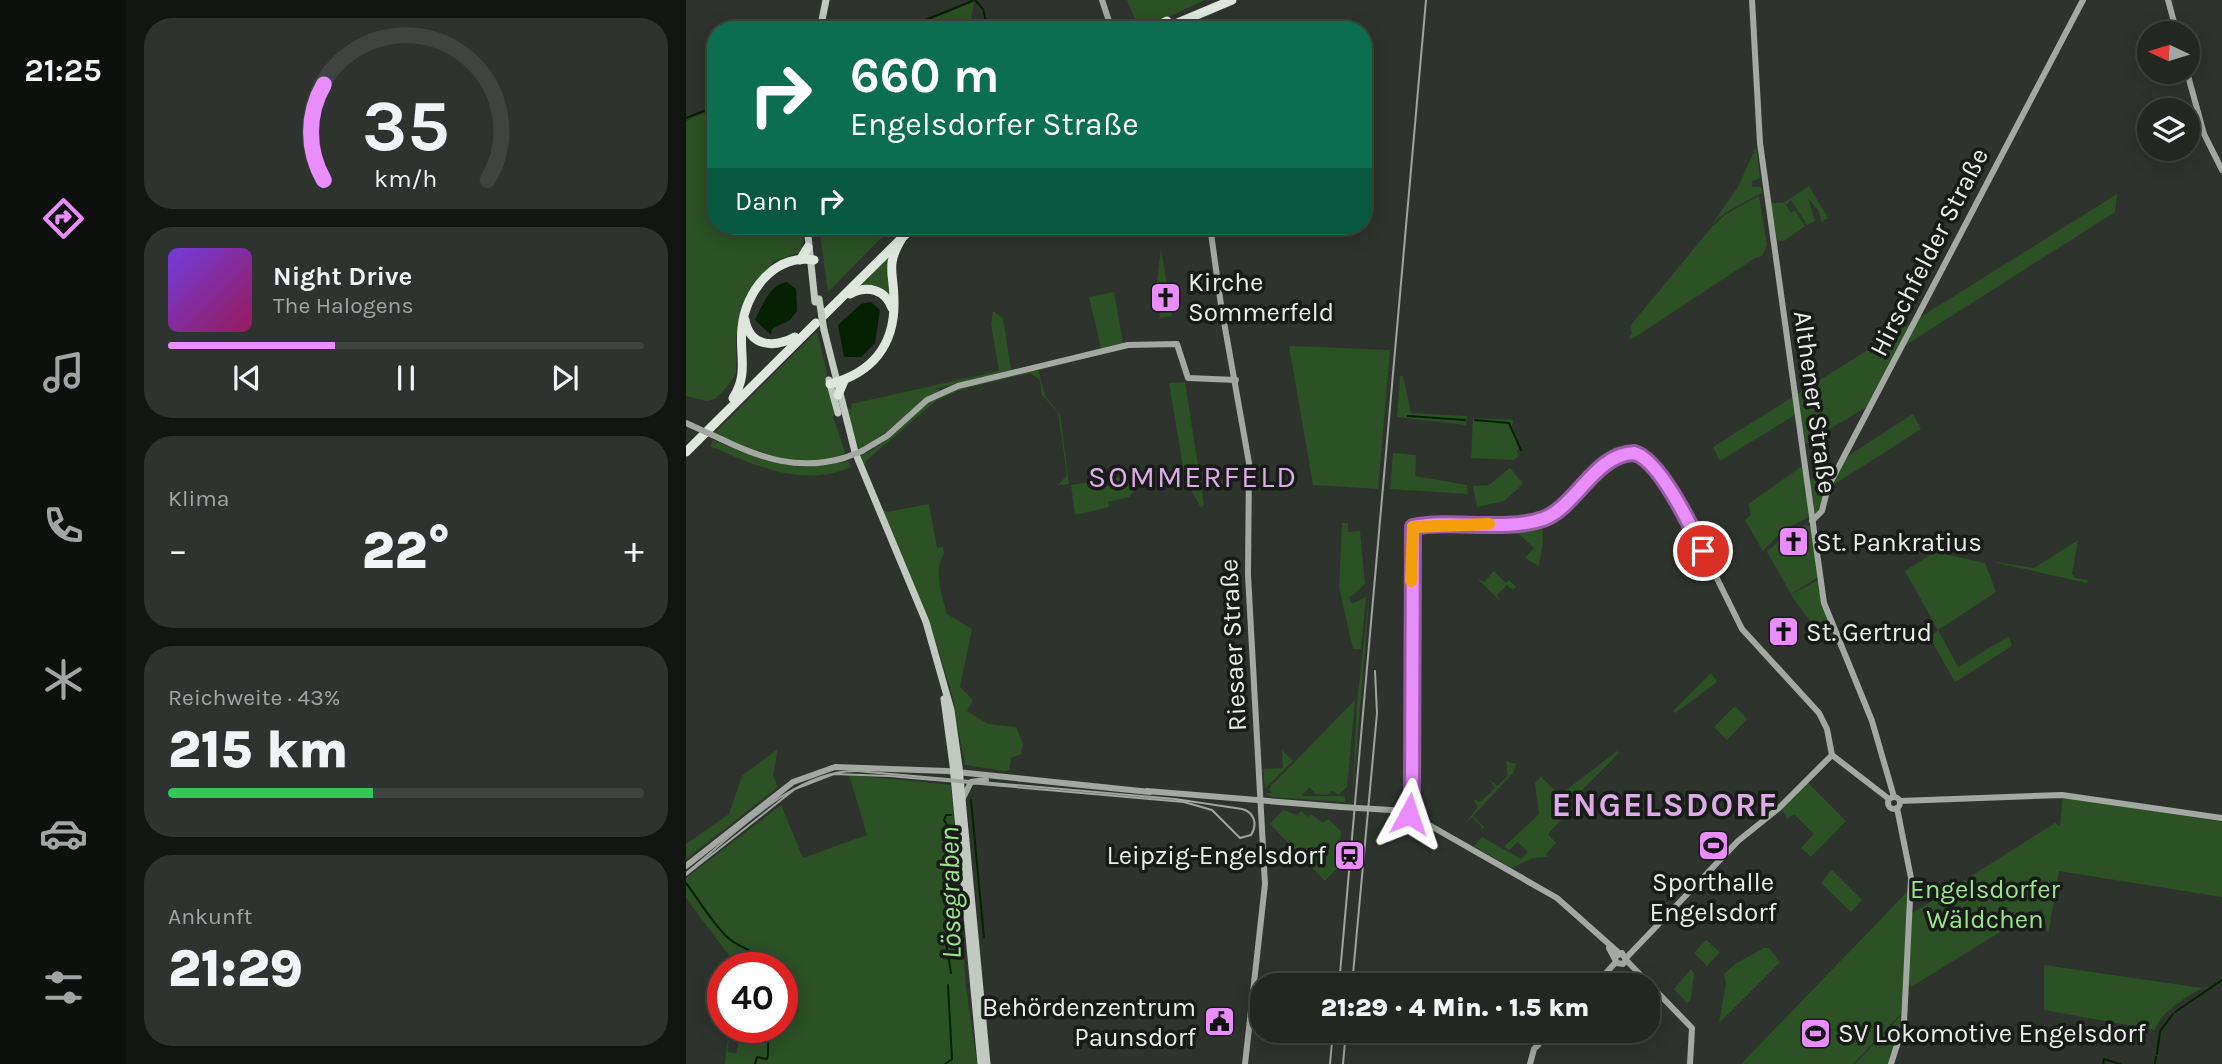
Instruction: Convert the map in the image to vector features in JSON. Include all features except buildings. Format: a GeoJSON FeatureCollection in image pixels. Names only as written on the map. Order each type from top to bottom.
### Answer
{"type":"FeatureCollection","features":[{"type":"Feature","properties":{"kind":"highway"},"geometry":{"type":"LineString","coordinates":[[1169,21],[1217,0]]}},
{"type":"Feature","properties":{"kind":"highway"},"geometry":{"type":"LineString","coordinates":[[1182,21],[1232,0]]}},
{"type":"Feature","properties":{"kind":"highway"},"geometry":{"type":"LineString","coordinates":[[686,452],[818,311],[897,235]]}},
{"type":"Feature","properties":{"kind":"highway"},"geometry":{"type":"LineString","coordinates":[[839,300],[905,235]]}},
{"type":"Feature","properties":{"kind":"highway"},"geometry":{"type":"LineString","coordinates":[[838,396],[834,381],[858,374],[870,367],[881,354],[890,333],[893,313],[890,264],[902,238]]}},
{"type":"Feature","properties":{"kind":"highway"},"geometry":{"type":"LineString","coordinates":[[733,398],[743,376],[741,335],[745,314],[760,283],[774,269],[809,261],[808,247]]}},
{"type":"Feature","properties":{"kind":"highway"},"geometry":{"type":"LineString","coordinates":[[686,444],[818,311],[860,289],[874,290],[888,299],[893,313]]}},
{"type":"Feature","properties":{"kind":"highway"},"geometry":{"type":"LineString","coordinates":[[745,314],[749,332],[760,342],[776,344],[794,337]]}},
{"type":"Feature","properties":{"kind":"main road"},"geometry":{"type":"LineString","coordinates":[[822,21],[826,0]]}},
{"type":"Feature","properties":{"kind":"main road"},"geometry":{"type":"LineString","coordinates":[[1102,0],[1109,21]]}},
{"type":"Feature","properties":{"kind":"main road","name":"Althener Straße"},"geometry":{"type":"LineString","coordinates":[[1752,0],[1759,130],[1812,521],[1827,612],[1872,721],[1895,799]]}},
{"type":"Feature","properties":{"kind":"main road","name":"Hirschfelder Straße"},"geometry":{"type":"LineString","coordinates":[[1812,521],[1822,512],[1828,487],[2083,0]]}},
{"type":"Feature","properties":{"kind":"main road"},"geometry":{"type":"LineString","coordinates":[[2168,0],[2174,21]]}},
{"type":"Feature","properties":{"kind":"main road"},"geometry":{"type":"LineString","coordinates":[[2190,84],[2204,134],[2222,170]]}},
{"type":"Feature","properties":{"kind":"main road"},"geometry":{"type":"LineString","coordinates":[[808,247],[809,235]]}},
{"type":"Feature","properties":{"kind":"main road"},"geometry":{"type":"LineString","coordinates":[[809,235],[809,261],[822,332],[860,480],[929,644],[943,696],[962,799],[987,1064]]}},
{"type":"Feature","properties":{"kind":"main road","name":"Riesaer Straße"},"geometry":{"type":"LineString","coordinates":[[1211,235],[1220,304],[1236,380],[1249,463],[1248,548],[1265,884],[1245,1064]]}},
{"type":"Feature","properties":{"kind":"main road"},"geometry":{"type":"LineString","coordinates":[[686,423],[758,456],[787,463],[815,464],[862,451],[887,436],[919,406],[958,386],[1128,345],[1177,344],[1188,378],[1236,380]]}},
{"type":"Feature","properties":{"kind":"main road"},"geometry":{"type":"LineString","coordinates":[[838,396],[864,479],[932,641],[951,710],[958,758],[957,775],[981,1064]]}},
{"type":"Feature","properties":{"kind":"main road"},"geometry":{"type":"LineString","coordinates":[[1409,814],[1412,756],[1413,527],[1536,520],[1546,517],[1622,456],[1634,453],[1647,460],[1687,519],[1742,629],[1819,713],[1827,729],[1832,755],[1895,799],[2062,795],[2222,818]]}},
{"type":"Feature","properties":{"kind":"main road"},"geometry":{"type":"LineString","coordinates":[[1607,973],[1738,841],[1773,812],[1832,755]]}},
{"type":"Feature","properties":{"kind":"main road"},"geometry":{"type":"LineString","coordinates":[[958,758],[971,774]]}},
{"type":"Feature","properties":{"kind":"main road"},"geometry":{"type":"LineString","coordinates":[[686,866],[803,776],[845,766],[1056,784]]}},
{"type":"Feature","properties":{"kind":"main road"},"geometry":{"type":"LineString","coordinates":[[957,775],[971,774],[1260,802],[1391,810],[1409,814],[1557,898],[1693,1030],[1690,1064]]}},
{"type":"Feature","properties":{"kind":"main road"},"geometry":{"type":"LineString","coordinates":[[962,799],[971,782],[986,780]]}},
{"type":"Feature","properties":{"kind":"main road"},"geometry":{"type":"LineString","coordinates":[[1891,1064],[1904,1023],[1911,878],[1895,799]]}},
{"type":"Feature","properties":{"kind":"main road"},"geometry":{"type":"LineString","coordinates":[[1895,799],[1890,807],[1897,808]]}},
{"type":"Feature","properties":{"kind":"main road"},"geometry":{"type":"LineString","coordinates":[[1530,1064],[1531,1056],[1540,1043]]}},
{"type":"Feature","properties":{"kind":"green space"},"geometry":{"type":"Polygon","coordinates":[[[1127,0],[1205,0],[1160,21],[1136,21],[1127,0]]]}},
{"type":"Feature","properties":{"kind":"green space"},"geometry":{"type":"Polygon","coordinates":[[[974,2],[971,19],[966,21],[926,21],[974,2]]]}},
{"type":"Feature","properties":{"kind":"green space"},"geometry":{"type":"Polygon","coordinates":[[[707,112],[707,235],[803,235],[802,252],[774,261],[746,295],[736,337],[736,374],[715,399],[707,401],[686,396],[686,121],[707,112]]]}},
{"type":"Feature","properties":{"kind":"green space"},"geometry":{"type":"Polygon","coordinates":[[[1756,147],[1760,178],[1752,181],[1752,187],[1761,187],[1762,193],[1726,212],[1712,224],[1738,187],[1756,147]]]}},
{"type":"Feature","properties":{"kind":"green space"},"geometry":{"type":"Polygon","coordinates":[[[1809,186],[1828,218],[1821,222],[1819,211],[1808,198],[1815,221],[1807,225],[1791,200],[1786,205],[1791,213],[1795,210],[1805,226],[1784,241],[1777,240],[1771,203],[1783,203],[1809,186]]]}},
{"type":"Feature","properties":{"kind":"green space"},"geometry":{"type":"Polygon","coordinates":[[[2117,194],[2115,212],[1898,350],[1868,406],[1803,445],[1798,413],[1720,461],[1713,447],[2117,194]]]}},
{"type":"Feature","properties":{"kind":"green space"},"geometry":{"type":"Polygon","coordinates":[[[1759,196],[1767,245],[1762,256],[1631,339],[1630,326],[1711,228],[1726,214],[1759,196]]]}},
{"type":"Feature","properties":{"kind":"green space"},"geometry":{"type":"Polygon","coordinates":[[[820,235],[884,235],[828,292],[820,235]]]}},
{"type":"Feature","properties":{"kind":"green space"},"geometry":{"type":"Polygon","coordinates":[[[1161,248],[1172,316],[1160,318],[1157,282],[1161,248]]]}},
{"type":"Feature","properties":{"kind":"green space"},"geometry":{"type":"Polygon","coordinates":[[[891,253],[893,295],[856,289],[891,253]]]}},
{"type":"Feature","properties":{"kind":"green space"},"geometry":{"type":"Polygon","coordinates":[[[1114,292],[1123,343],[1101,348],[1089,297],[1114,292]]]}},
{"type":"Feature","properties":{"kind":"green space"},"geometry":{"type":"Polygon","coordinates":[[[993,311],[1003,318],[1011,370],[935,389],[941,390],[862,450],[860,456],[887,439],[919,409],[940,395],[967,384],[996,377],[1038,369],[1045,396],[1060,414],[1069,484],[1058,485],[1067,475],[1058,412],[1042,395],[1040,380],[1030,373],[963,389],[937,400],[866,461],[865,465],[882,510],[887,512],[929,504],[937,548],[943,547],[939,575],[947,614],[972,629],[960,687],[973,700],[967,711],[988,724],[1016,727],[1023,744],[1021,754],[1011,758],[1009,770],[1005,771],[965,765],[952,695],[941,658],[926,614],[867,480],[846,411],[852,407],[851,404],[999,371],[991,324],[993,311]]]}},
{"type":"Feature","properties":{"kind":"green space"},"geometry":{"type":"Polygon","coordinates":[[[817,331],[836,413],[833,417],[846,455],[829,460],[794,461],[761,453],[714,433],[817,331]]]}},
{"type":"Feature","properties":{"kind":"green space"},"geometry":{"type":"Polygon","coordinates":[[[1289,346],[1390,350],[1378,489],[1313,485],[1289,346]]]}},
{"type":"Feature","properties":{"kind":"green space"},"geometry":{"type":"Polygon","coordinates":[[[1400,376],[1403,376],[1411,413],[1467,416],[1466,425],[1397,417],[1400,376]]]}},
{"type":"Feature","properties":{"kind":"green space"},"geometry":{"type":"Polygon","coordinates":[[[1185,382],[1204,505],[1201,508],[1185,478],[1169,383],[1185,382]]]}},
{"type":"Feature","properties":{"kind":"green space"},"geometry":{"type":"Polygon","coordinates":[[[1913,414],[1921,429],[1830,487],[1845,458],[1913,414]]]}},
{"type":"Feature","properties":{"kind":"green space"},"geometry":{"type":"Polygon","coordinates":[[[1473,418],[1513,420],[1512,426],[1521,449],[1517,449],[1518,456],[1514,460],[1471,458],[1473,418]]]}},
{"type":"Feature","properties":{"kind":"green space"},"geometry":{"type":"Polygon","coordinates":[[[713,440],[779,463],[811,466],[849,461],[851,467],[815,475],[779,472],[710,446],[713,440]]]}},
{"type":"Feature","properties":{"kind":"green space"},"geometry":{"type":"Polygon","coordinates":[[[1393,453],[1416,455],[1415,476],[1467,485],[1468,494],[1390,489],[1393,453]]]}},
{"type":"Feature","properties":{"kind":"green space"},"geometry":{"type":"Polygon","coordinates":[[[1802,466],[1809,517],[1782,531],[1763,551],[1745,520],[1751,515],[1748,504],[1802,466]]]}},
{"type":"Feature","properties":{"kind":"green space"},"geometry":{"type":"Polygon","coordinates":[[[1510,468],[1523,484],[1504,501],[1477,507],[1473,486],[1489,485],[1510,468]]]}},
{"type":"Feature","properties":{"kind":"green space"},"geometry":{"type":"Polygon","coordinates":[[[1830,468],[1833,474],[1819,512],[1814,514],[1808,481],[1830,468]]]}},
{"type":"Feature","properties":{"kind":"green space"},"geometry":{"type":"Polygon","coordinates":[[[1129,476],[1134,491],[1129,497],[1108,502],[1109,507],[1075,515],[1071,485],[1129,476]]]}},
{"type":"Feature","properties":{"kind":"green space"},"geometry":{"type":"Polygon","coordinates":[[[1342,523],[1348,523],[1348,532],[1360,531],[1365,584],[1349,598],[1352,604],[1366,597],[1361,649],[1353,649],[1339,587],[1342,523]]]}},
{"type":"Feature","properties":{"kind":"green space"},"geometry":{"type":"Polygon","coordinates":[[[1542,524],[1543,542],[1539,566],[1525,558],[1534,548],[1518,533],[1525,526],[1542,524]]]}},
{"type":"Feature","properties":{"kind":"green space"},"geometry":{"type":"Polygon","coordinates":[[[1805,525],[1810,526],[1818,577],[1791,594],[1767,552],[1788,532],[1805,525]]]}},
{"type":"Feature","properties":{"kind":"green space"},"geometry":{"type":"Polygon","coordinates":[[[2078,540],[2072,574],[2076,578],[2088,580],[2087,583],[1989,561],[2034,568],[2078,540]]]}},
{"type":"Feature","properties":{"kind":"green space"},"geometry":{"type":"Polygon","coordinates":[[[1935,552],[1985,563],[1996,592],[1938,630],[1905,571],[1935,552]]]}},
{"type":"Feature","properties":{"kind":"green space"},"geometry":{"type":"Polygon","coordinates":[[[1494,571],[1506,583],[1509,580],[1516,587],[1513,590],[1507,585],[1497,595],[1500,601],[1477,578],[1484,582],[1494,571]]]}},
{"type":"Feature","properties":{"kind":"green space"},"geometry":{"type":"Polygon","coordinates":[[[1371,579],[1369,601],[1352,803],[1357,703],[1371,579]]]}},
{"type":"Feature","properties":{"kind":"green space"},"geometry":{"type":"Polygon","coordinates":[[[1818,580],[1833,632],[1823,639],[1791,595],[1818,580]]]}},
{"type":"Feature","properties":{"kind":"green space"},"geometry":{"type":"Polygon","coordinates":[[[1938,630],[1958,667],[2009,636],[2012,646],[1955,682],[1930,638],[1938,630]]]}},
{"type":"Feature","properties":{"kind":"green space"},"geometry":{"type":"Polygon","coordinates":[[[1711,673],[1717,682],[1675,713],[1673,711],[1711,673]]]}},
{"type":"Feature","properties":{"kind":"green space"},"geometry":{"type":"Polygon","coordinates":[[[1355,700],[1347,787],[1338,795],[1332,790],[1327,795],[1316,794],[1309,787],[1302,796],[1341,796],[1345,797],[1345,802],[1272,797],[1265,793],[1273,793],[1269,790],[1271,786],[1355,700]]]}},
{"type":"Feature","properties":{"kind":"green space"},"geometry":{"type":"Polygon","coordinates":[[[1735,706],[1747,719],[1727,740],[1714,727],[1735,706]]]}},
{"type":"Feature","properties":{"kind":"green space"},"geometry":{"type":"Polygon","coordinates":[[[778,749],[773,775],[778,787],[686,859],[686,844],[729,814],[742,776],[778,749]]]}},
{"type":"Feature","properties":{"kind":"green space"},"geometry":{"type":"Polygon","coordinates":[[[1282,750],[1293,761],[1265,788],[1263,769],[1283,768],[1282,750]]]}},
{"type":"Feature","properties":{"kind":"green space"},"geometry":{"type":"Polygon","coordinates":[[[1617,751],[1619,753],[1570,802],[1572,808],[1548,834],[1556,843],[1546,854],[1548,857],[1533,858],[1512,868],[1474,846],[1482,837],[1521,859],[1528,852],[1518,842],[1509,850],[1504,847],[1539,814],[1535,783],[1541,777],[1560,795],[1617,751]]]}},
{"type":"Feature","properties":{"kind":"green space"},"geometry":{"type":"Polygon","coordinates":[[[1506,761],[1516,764],[1513,773],[1473,816],[1484,827],[1481,830],[1482,827],[1472,817],[1464,825],[1478,807],[1473,799],[1480,802],[1495,788],[1489,779],[1497,786],[1508,776],[1506,761]]]}},
{"type":"Feature","properties":{"kind":"green space"},"geometry":{"type":"Polygon","coordinates":[[[849,775],[951,785],[966,987],[977,1064],[725,1064],[727,1043],[728,1052],[737,1053],[738,1043],[798,1043],[798,952],[726,952],[686,898],[686,878],[781,805],[803,858],[867,835],[849,775]]]}},
{"type":"Feature","properties":{"kind":"green space"},"geometry":{"type":"Polygon","coordinates":[[[1806,781],[1846,821],[1811,857],[1801,848],[1814,834],[1794,814],[1787,819],[1781,808],[1806,781]]]}},
{"type":"Feature","properties":{"kind":"green space","name":"Engelsdorfer Wäldchen"},"geometry":{"type":"Polygon","coordinates":[[[2063,796],[2222,822],[2222,897],[2059,871],[2048,935],[2042,909],[2026,916],[1911,987],[1908,985],[1911,914],[2055,823],[2060,826],[2063,796]]]}},
{"type":"Feature","properties":{"kind":"green space"},"geometry":{"type":"Polygon","coordinates":[[[1283,810],[1297,815],[1301,811],[1308,817],[1311,814],[1323,823],[1328,819],[1341,831],[1338,867],[1325,881],[1270,824],[1283,810]]]}},
{"type":"Feature","properties":{"kind":"green space"},"geometry":{"type":"Polygon","coordinates":[[[1832,870],[1862,900],[1851,912],[1821,883],[1832,870]]]}},
{"type":"Feature","properties":{"kind":"green space"},"geometry":{"type":"Polygon","coordinates":[[[1909,890],[1901,1014],[1853,1064],[1741,1064],[1909,890]]]}},
{"type":"Feature","properties":{"kind":"green space"},"geometry":{"type":"Polygon","coordinates":[[[1706,940],[1720,952],[1707,966],[1694,953],[1706,940]]]}},
{"type":"Feature","properties":{"kind":"green space"},"geometry":{"type":"Polygon","coordinates":[[[1764,948],[1769,948],[1780,962],[1719,1023],[1726,983],[1724,974],[1735,964],[1764,948]]]}},
{"type":"Feature","properties":{"kind":"green space"},"geometry":{"type":"Polygon","coordinates":[[[2044,965],[2202,988],[2168,1011],[2155,1030],[2044,1010],[2044,965]]]}},
{"type":"Feature","properties":{"kind":"green space"},"geometry":{"type":"Polygon","coordinates":[[[1691,969],[1694,973],[1691,999],[1687,1003],[1674,989],[1691,969]]]}},
{"type":"Feature","properties":{"kind":"green space"},"geometry":{"type":"Polygon","coordinates":[[[1903,1014],[1901,1029],[1889,1064],[1855,1064],[1903,1014]]]}},
{"type":"Feature","properties":{"kind":"shaded area"},"geometry":{"type":"Polygon","coordinates":[[[787,282],[796,289],[797,311],[790,320],[772,329],[771,335],[755,320],[771,291],[787,282]]]}},
{"type":"Feature","properties":{"kind":"shaded area"},"geometry":{"type":"Polygon","coordinates":[[[871,302],[880,310],[875,343],[861,357],[844,357],[838,325],[861,304],[871,302]]]}},
{"type":"Feature","properties":{"kind":"waterway"},"geometry":{"type":"LineString","coordinates":[[975,0],[983,9],[986,21]]}},
{"type":"Feature","properties":{"kind":"waterway"},"geometry":{"type":"LineString","coordinates":[[923,21],[972,1]]}},
{"type":"Feature","properties":{"kind":"waterway"},"geometry":{"type":"LineString","coordinates":[[686,118],[707,110]]}},
{"type":"Feature","properties":{"kind":"waterway"},"geometry":{"type":"LineString","coordinates":[[1408,416],[1465,420]]}},
{"type":"Feature","properties":{"kind":"waterway"},"geometry":{"type":"LineString","coordinates":[[1475,420],[1509,423],[1521,450]]}},
{"type":"Feature","properties":{"kind":"waterway"},"geometry":{"type":"LineString","coordinates":[[971,800],[984,938]]}},
{"type":"Feature","properties":{"kind":"waterway"},"geometry":{"type":"LineString","coordinates":[[1553,815],[1557,811]]}},
{"type":"Feature","properties":{"kind":"waterway","name":"Lösegraben"},"geometry":{"type":"LineString","coordinates":[[951,815],[946,815],[944,820],[949,829],[947,882],[954,912],[946,943],[951,973]]}},
{"type":"Feature","properties":{"kind":"waterway"},"geometry":{"type":"LineString","coordinates":[[686,883],[726,936],[753,952]]}},
{"type":"Feature","properties":{"kind":"waterway"},"geometry":{"type":"LineString","coordinates":[[2175,1012],[2222,980]]}},
{"type":"Feature","properties":{"kind":"waterway","name":"Lösegraben"},"geometry":{"type":"LineString","coordinates":[[948,985],[952,1059]]}},
{"type":"Feature","properties":{"kind":"waterway"},"geometry":{"type":"LineString","coordinates":[[2157,1054],[2160,1031],[2173,1014]]}},
{"type":"Feature","properties":{"kind":"waterway"},"geometry":{"type":"LineString","coordinates":[[755,1064],[757,1057],[767,1059],[767,1043]]}},
{"type":"Feature","properties":{"kind":"waterway"},"geometry":{"type":"LineString","coordinates":[[2155,1064],[2156,1057]]}},
{"type":"Feature","properties":{"kind":"waterway"},"geometry":{"type":"LineString","coordinates":[[2103,1064],[2104,1059],[2120,1064]]}},
{"type":"Feature","properties":{"kind":"waterway","name":"Lösegraben"},"geometry":{"type":"LineString","coordinates":[[945,1064],[951,1060]]}},
{"type":"Feature","properties":{"kind":"tram line"},"geometry":{"type":"LineString","coordinates":[[686,873],[766,807],[788,793],[811,781],[834,773],[857,771],[1175,799],[1242,809],[1252,816],[1254,823],[1251,835],[1240,838],[1212,810],[1184,802],[889,776],[834,774],[795,789],[686,875]]}},
{"type":"Feature","properties":{"kind":"railway"},"geometry":{"type":"LineString","coordinates":[[1340,973],[1426,0]]}},
{"type":"Feature","properties":{"kind":"railway"},"geometry":{"type":"LineString","coordinates":[[1353,973],[1377,713],[1375,671]]}},
{"type":"Feature","properties":{"kind":"railway"},"geometry":{"type":"LineString","coordinates":[[1330,1064],[1332,1043]]}},
{"type":"Feature","properties":{"kind":"railway"},"geometry":{"type":"LineString","coordinates":[[1343,1064],[1345,1043]]}},
{"type":"Feature","properties":{"kind":"slow traffic"},"geometry":{"type":"LineString","coordinates":[[1411,581],[1413,527],[1489,524]]}},
{"type":"Feature","properties":{"kind":"place","name":"Kirche Sommerfeld"},"geometry":{"type":"Point","coordinates":[1165,297]}},
{"type":"Feature","properties":{"kind":"place","name":"St. Pankratius"},"geometry":{"type":"Point","coordinates":[1793,542]}},
{"type":"Feature","properties":{"kind":"place","name":"St. Gertrud"},"geometry":{"type":"Point","coordinates":[1783,632]}},
{"type":"Feature","properties":{"kind":"place","name":"Sporthalle Engelsdorf"},"geometry":{"type":"Point","coordinates":[1713,846]}},
{"type":"Feature","properties":{"kind":"place","name":"Leipzig-Engelsdorf"},"geometry":{"type":"Point","coordinates":[1349,855]}},
{"type":"Feature","properties":{"kind":"place","name":"Behördenzentrum Paunsdorf"},"geometry":{"type":"Point","coordinates":[1219,1022]}},
{"type":"Feature","properties":{"kind":"place","name":"SV Lokomotive Engelsdorf"},"geometry":{"type":"Point","coordinates":[1815,1033]}},
{"type":"Feature","properties":{"kind":"district","name":"SOMMERFELD"},"geometry":{"type":"Point","coordinates":[1193,477]}},
{"type":"Feature","properties":{"kind":"district","name":"ENGELSDORF"},"geometry":{"type":"Point","coordinates":[1665,805]}},
{"type":"Feature","properties":{"kind":"route"},"geometry":{"type":"LineString","coordinates":[[1409,814],[1412,789],[1413,527],[1474,525],[1544,518],[1564,504],[1597,472],[1620,457],[1634,453],[1643,456],[1650,463],[1687,519],[1703,551]]}}]}
